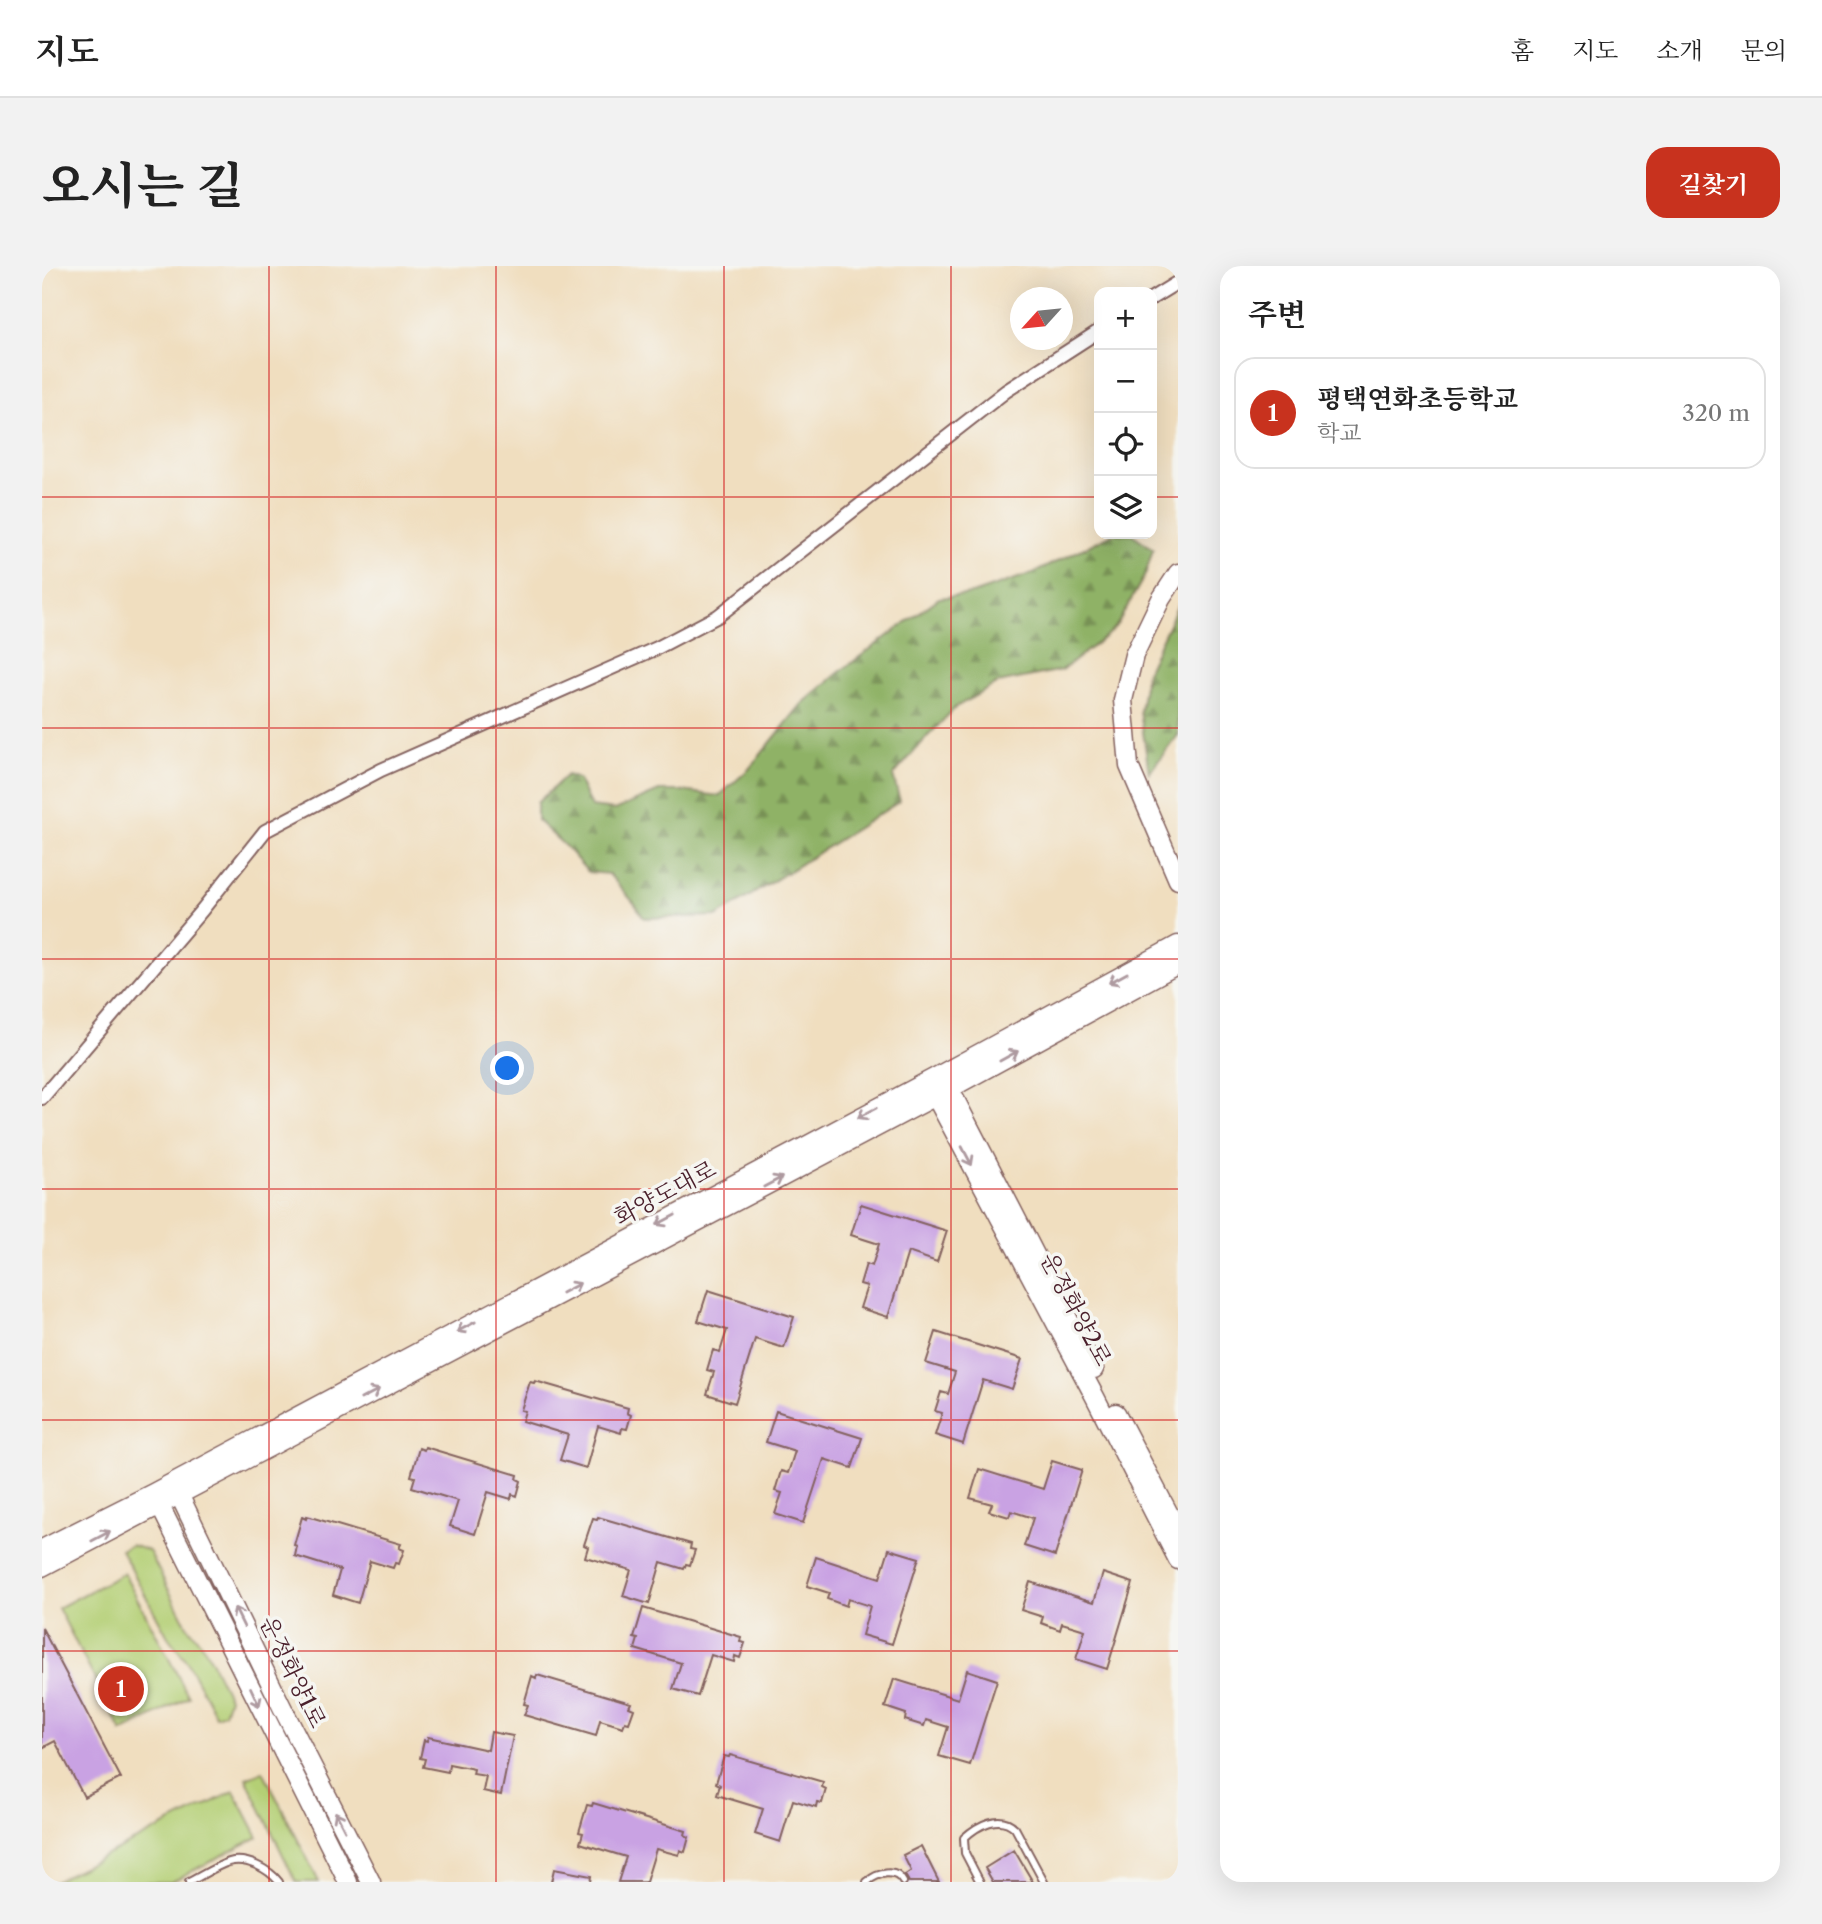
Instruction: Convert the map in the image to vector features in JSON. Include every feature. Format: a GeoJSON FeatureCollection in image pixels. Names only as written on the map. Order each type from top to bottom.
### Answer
{"type":"FeatureCollection","features":[{"type":"Feature","properties":{"kind":"street"},"geometry":{"type":"LineString","coordinates":[[1157,295],[1178,282]]}},
{"type":"Feature","properties":{"kind":"street"},"geometry":{"type":"LineString","coordinates":[[42,1098],[202,910],[265,831],[381,770],[657,648],[718,616],[1006,391],[1094,334]]}},
{"type":"Feature","properties":{"kind":"street"},"geometry":{"type":"LineString","coordinates":[[1178,573],[1161,599],[1134,655],[1123,700],[1129,766],[1178,880]]}},
{"type":"Feature","properties":{"kind":"street","name":"화양도대로"},"geometry":{"type":"LineString","coordinates":[[938,1085],[1178,945]]}},
{"type":"Feature","properties":{"kind":"street","name":"화양도대로"},"geometry":{"type":"LineString","coordinates":[[156,1499],[938,1085],[1178,964]]}},
{"type":"Feature","properties":{"kind":"street","name":"운정화양2로"},"geometry":{"type":"LineString","coordinates":[[938,1085],[1178,1531]]}},
{"type":"Feature","properties":{"kind":"street","name":"운정화양2로"},"geometry":{"type":"LineString","coordinates":[[938,1085],[1178,1560]]}},
{"type":"Feature","properties":{"kind":"street","name":"운정화양1로"},"geometry":{"type":"LineString","coordinates":[[176,1488],[286,1715],[371,1882]]}},
{"type":"Feature","properties":{"kind":"street"},"geometry":{"type":"LineString","coordinates":[[42,1549],[156,1499]]}},
{"type":"Feature","properties":{"kind":"street"},"geometry":{"type":"LineString","coordinates":[[42,1567],[156,1499]]}},
{"type":"Feature","properties":{"kind":"street"},"geometry":{"type":"LineString","coordinates":[[156,1499],[348,1882]]}},
{"type":"Feature","properties":{"kind":"lane"},"geometry":{"type":"LineString","coordinates":[[980,1882],[965,1853],[964,1838],[994,1820],[1002,1819],[1015,1828],[1044,1882]]}},
{"type":"Feature","properties":{"kind":"lane"},"geometry":{"type":"LineString","coordinates":[[189,1882],[229,1862],[243,1860],[261,1867],[279,1882]]}},
{"type":"Feature","properties":{"kind":"lane"},"geometry":{"type":"LineString","coordinates":[[867,1882],[883,1873],[893,1873],[903,1882]]}},
{"type":"Feature","properties":{"kind":"green space"},"geometry":{"type":"Polygon","coordinates":[[[1102,539],[1139,539],[1153,549],[1146,573],[1117,625],[1106,636],[1062,670],[998,683],[956,707],[893,776],[900,801],[718,916],[644,918],[609,874],[588,872],[537,820],[537,803],[567,775],[578,779],[591,807],[615,810],[659,791],[719,796],[749,769],[802,704],[842,670],[939,598],[972,594],[1036,572],[1102,539]]]}},
{"type":"Feature","properties":{"kind":"green space"},"geometry":{"type":"Polygon","coordinates":[[[1178,605],[1178,735],[1149,773],[1140,711],[1146,672],[1178,605]]]}},
{"type":"Feature","properties":{"kind":"green space"},"geometry":{"type":"Polygon","coordinates":[[[131,1545],[149,1551],[187,1626],[205,1649],[229,1698],[224,1713],[216,1716],[187,1662],[168,1637],[121,1550],[131,1545]]]}},
{"type":"Feature","properties":{"kind":"green space"},"geometry":{"type":"Polygon","coordinates":[[[124,1573],[189,1697],[122,1732],[58,1608],[124,1573]]]}},
{"type":"Feature","properties":{"kind":"green space"},"geometry":{"type":"Polygon","coordinates":[[[263,1771],[319,1882],[296,1882],[246,1778],[263,1771]]]}},
{"type":"Feature","properties":{"kind":"green space"},"geometry":{"type":"Polygon","coordinates":[[[234,1791],[258,1837],[171,1882],[53,1882],[234,1791]]]}},
{"type":"Feature","properties":{"kind":"building"},"geometry":{"type":"Polygon","coordinates":[[[861,1204],[947,1231],[937,1262],[908,1252],[888,1317],[860,1308],[867,1286],[860,1284],[866,1264],[872,1266],[879,1244],[851,1235],[861,1204]]]}},
{"type":"Feature","properties":{"kind":"building"},"geometry":{"type":"Polygon","coordinates":[[[708,1290],[794,1317],[784,1348],[755,1339],[735,1403],[707,1394],[714,1372],[707,1370],[713,1350],[720,1352],[727,1330],[698,1321],[708,1290]]]}},
{"type":"Feature","properties":{"kind":"building"},"geometry":{"type":"Polygon","coordinates":[[[936,1332],[1022,1359],[1012,1389],[983,1380],[963,1444],[935,1435],[942,1413],[935,1411],[941,1392],[948,1394],[955,1372],[926,1363],[936,1332]]]}},
{"type":"Feature","properties":{"kind":"building"},"geometry":{"type":"Polygon","coordinates":[[[535,1381],[628,1408],[627,1413],[631,1415],[627,1429],[622,1428],[621,1433],[598,1426],[586,1468],[560,1460],[568,1435],[522,1421],[525,1411],[521,1410],[530,1382],[535,1381]]]}},
{"type":"Feature","properties":{"kind":"building"},"geometry":{"type":"Polygon","coordinates":[[[776,1411],[862,1438],[852,1468],[824,1459],[803,1523],[775,1514],[782,1493],[775,1491],[781,1471],[788,1473],[795,1451],[766,1442],[776,1411]]]}},
{"type":"Feature","properties":{"kind":"building"},"geometry":{"type":"Polygon","coordinates":[[[425,1447],[518,1475],[517,1479],[521,1481],[517,1496],[512,1494],[511,1499],[488,1492],[475,1534],[450,1526],[458,1501],[412,1487],[415,1477],[411,1476],[419,1448],[424,1450],[425,1447]]]}},
{"type":"Feature","properties":{"kind":"building"},"geometry":{"type":"Polygon","coordinates":[[[1052,1461],[1082,1470],[1055,1556],[1024,1546],[1033,1518],[1011,1511],[1009,1517],[989,1511],[992,1504],[970,1498],[979,1469],[1043,1489],[1052,1461]]]}},
{"type":"Feature","properties":{"kind":"building"},"geometry":{"type":"Polygon","coordinates":[[[307,1516],[401,1544],[399,1548],[404,1550],[399,1564],[395,1563],[393,1568],[370,1561],[358,1603],[333,1595],[340,1570],[295,1556],[297,1546],[294,1545],[302,1517],[306,1519],[307,1516]]]}},
{"type":"Feature","properties":{"kind":"building"},"geometry":{"type":"Polygon","coordinates":[[[598,1517],[691,1544],[690,1549],[695,1550],[690,1565],[686,1564],[684,1569],[661,1562],[649,1604],[623,1596],[631,1570],[585,1557],[588,1547],[584,1545],[593,1518],[598,1517]]]}},
{"type":"Feature","properties":{"kind":"building"},"geometry":{"type":"Polygon","coordinates":[[[889,1549],[919,1558],[892,1644],[862,1635],[870,1606],[848,1599],[846,1606],[827,1599],[829,1593],[807,1586],[816,1557],[880,1578],[889,1549]]]}},
{"type":"Feature","properties":{"kind":"building"},"geometry":{"type":"Polygon","coordinates":[[[1103,1573],[1133,1583],[1107,1669],[1076,1659],[1085,1630],[1062,1623],[1060,1630],[1041,1623],[1043,1617],[1021,1610],[1030,1582],[1094,1602],[1103,1573]]]}},
{"type":"Feature","properties":{"kind":"building"},"geometry":{"type":"Polygon","coordinates":[[[643,1608],[741,1637],[740,1642],[745,1643],[740,1658],[735,1656],[734,1662],[711,1655],[698,1696],[673,1689],[681,1663],[635,1649],[638,1639],[634,1638],[643,1608]]]}},
{"type":"Feature","properties":{"kind":"building"},"geometry":{"type":"Polygon","coordinates":[[[42,1628],[121,1778],[84,1797],[55,1741],[42,1748],[42,1628]]]}},
{"type":"Feature","properties":{"kind":"building"},"geometry":{"type":"Polygon","coordinates":[[[967,1670],[997,1680],[970,1765],[939,1756],[948,1727],[926,1720],[924,1726],[905,1720],[906,1714],[885,1707],[894,1679],[958,1699],[967,1670]]]}},
{"type":"Feature","properties":{"kind":"building"},"geometry":{"type":"Polygon","coordinates":[[[537,1675],[631,1703],[629,1707],[634,1709],[629,1723],[625,1722],[623,1727],[600,1720],[596,1736],[524,1715],[528,1705],[524,1704],[532,1676],[536,1678],[537,1675]]]}},
{"type":"Feature","properties":{"kind":"building"},"geometry":{"type":"Polygon","coordinates":[[[491,1732],[513,1736],[501,1795],[483,1791],[486,1776],[473,1774],[474,1769],[449,1764],[448,1772],[423,1767],[425,1759],[420,1758],[424,1740],[427,1741],[428,1737],[488,1750],[491,1732]]]}},
{"type":"Feature","properties":{"kind":"building"},"geometry":{"type":"Polygon","coordinates":[[[730,1755],[823,1782],[822,1787],[826,1789],[822,1803],[817,1802],[816,1807],[793,1800],[780,1842],[755,1834],[763,1809],[717,1795],[720,1785],[716,1783],[724,1756],[730,1755]]]}},
{"type":"Feature","properties":{"kind":"building"},"geometry":{"type":"Polygon","coordinates":[[[593,1803],[686,1831],[685,1835],[689,1837],[685,1852],[680,1850],[679,1855],[656,1849],[646,1882],[618,1882],[626,1857],[580,1843],[583,1833],[579,1832],[587,1805],[592,1806],[593,1803]]]}},
{"type":"Feature","properties":{"kind":"building"},"geometry":{"type":"Polygon","coordinates":[[[921,1846],[939,1882],[909,1882],[905,1875],[911,1871],[903,1855],[921,1846]]]}},
{"type":"Feature","properties":{"kind":"building"},"geometry":{"type":"Polygon","coordinates":[[[1014,1850],[1033,1882],[993,1882],[985,1868],[1014,1850]]]}},
{"type":"Feature","properties":{"kind":"building"},"geometry":{"type":"Polygon","coordinates":[[[554,1869],[591,1876],[590,1882],[551,1882],[554,1869]]]}},
{"type":"Feature","properties":{"kind":"place","name":"평택연화초등학교"},"geometry":{"type":"Point","coordinates":[121,1689]}}]}
